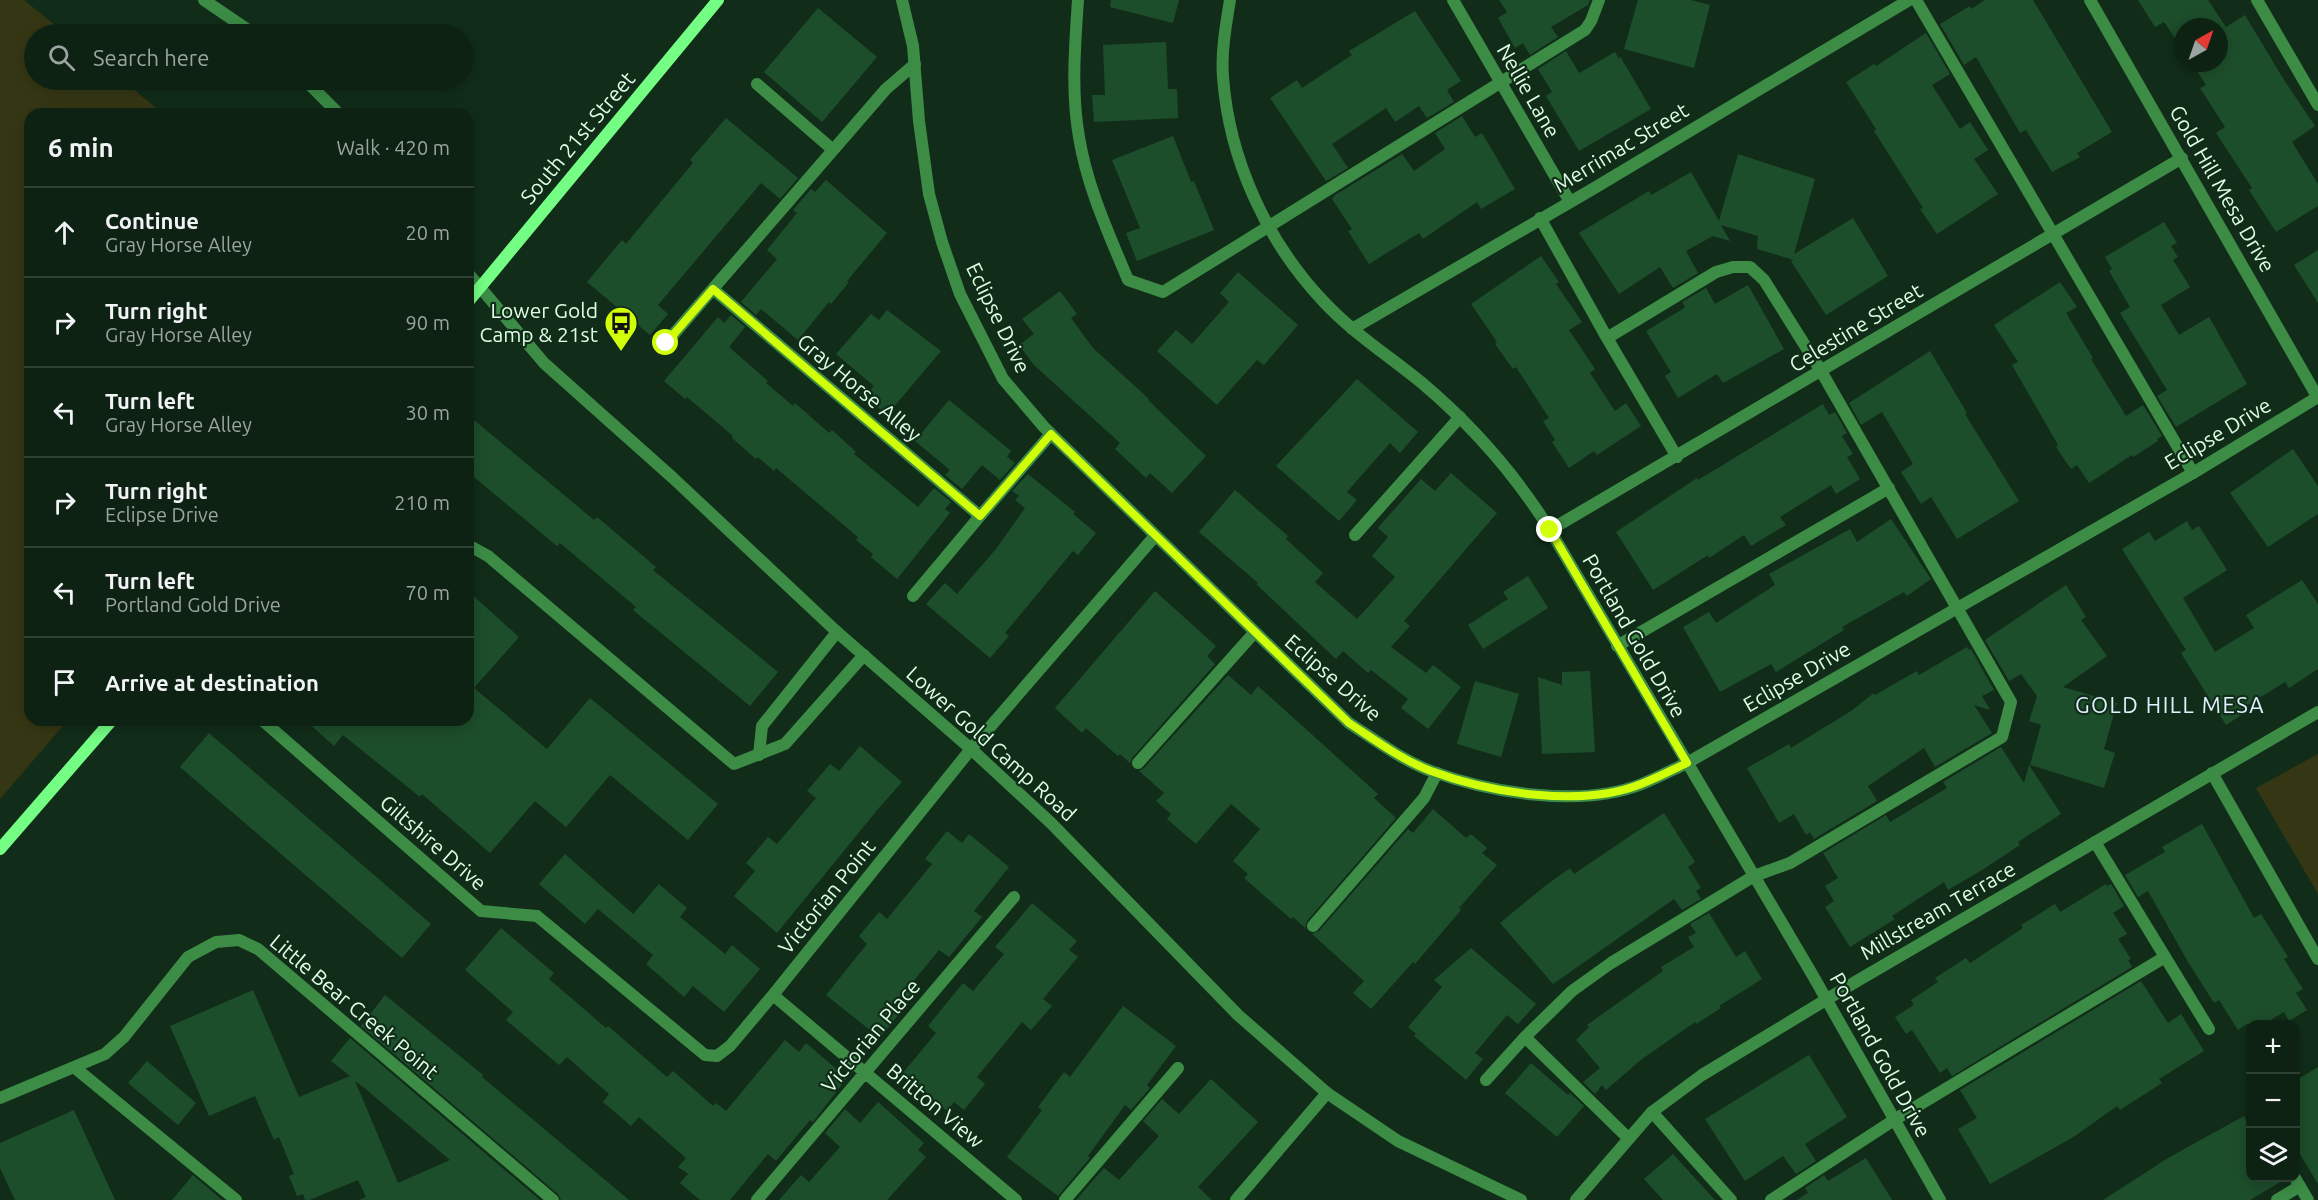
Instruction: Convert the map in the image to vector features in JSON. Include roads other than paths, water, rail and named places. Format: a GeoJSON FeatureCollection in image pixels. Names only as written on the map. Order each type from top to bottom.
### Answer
{"type":"FeatureCollection","features":[{"type":"Feature","properties":{"kind":"main road","name":"South 21st Street"},"geometry":{"type":"LineString","coordinates":[[474,294],[718,0]]}},
{"type":"Feature","properties":{"kind":"main road"},"geometry":{"type":"LineString","coordinates":[[0,849],[107,726]]}},
{"type":"Feature","properties":{"kind":"street"},"geometry":{"type":"LineString","coordinates":[[204,0],[239,24]]}},
{"type":"Feature","properties":{"kind":"street","name":"Eclipse Drive"},"geometry":{"type":"LineString","coordinates":[[902,0],[913,46],[918,121],[929,194],[960,294],[1003,379],[1051,434],[1349,723],[1392,751],[1437,773],[1504,792],[1558,796],[1602,793],[1640,785],[1687,763],[2193,473],[2318,398]]}},
{"type":"Feature","properties":{"kind":"street"},"geometry":{"type":"LineString","coordinates":[[1078,0],[1074,70],[1078,138],[1099,210],[1128,280],[1163,292],[1585,30],[1592,21],[1599,0]]}},
{"type":"Feature","properties":{"kind":"street","name":"Portland Gold Drive"},"geometry":{"type":"LineString","coordinates":[[1230,0],[1224,33],[1223,77],[1229,119],[1239,159],[1267,226],[1323,301],[1352,329],[1422,383],[1460,417],[1523,488],[1827,999],[1940,1200]]}},
{"type":"Feature","properties":{"kind":"street","name":"Nellie Lane"},"geometry":{"type":"LineString","coordinates":[[1453,0],[1570,202]]}},
{"type":"Feature","properties":{"kind":"street","name":"Merrimac Street"},"geometry":{"type":"LineString","coordinates":[[1352,329],[1909,0]]}},
{"type":"Feature","properties":{"kind":"street"},"geometry":{"type":"LineString","coordinates":[[1916,0],[2193,473]]}},
{"type":"Feature","properties":{"kind":"street","name":"Gold Hill Mesa Drive"},"geometry":{"type":"LineString","coordinates":[[2090,0],[2318,398]]}},
{"type":"Feature","properties":{"kind":"street"},"geometry":{"type":"LineString","coordinates":[[2257,0],[2318,105]]}},
{"type":"Feature","properties":{"kind":"street"},"geometry":{"type":"LineString","coordinates":[[666,343],[832,149],[886,89],[915,64]]}},
{"type":"Feature","properties":{"kind":"street"},"geometry":{"type":"LineString","coordinates":[[757,84],[832,149]]}},
{"type":"Feature","properties":{"kind":"street"},"geometry":{"type":"LineString","coordinates":[[315,90],[333,108]]}},
{"type":"Feature","properties":{"kind":"street","name":"Celestine Street"},"geometry":{"type":"LineString","coordinates":[[1550,530],[2182,158]]}},
{"type":"Feature","properties":{"kind":"street"},"geometry":{"type":"LineString","coordinates":[[1540,218],[1677,457]]}},
{"type":"Feature","properties":{"kind":"street"},"geometry":{"type":"LineString","coordinates":[[1486,1080],[1525,1037],[1572,991],[1611,963],[1754,876],[1790,863],[2002,737],[2011,702],[1821,371],[1764,280],[1750,267],[1733,267],[1716,273],[1607,338]]}},
{"type":"Feature","properties":{"kind":"street","name":"Lower Gold Camp Road"},"geometry":{"type":"LineString","coordinates":[[474,281],[544,363],[682,486],[837,632],[971,749],[1051,823],[1238,1015],[1327,1093],[1398,1141],[1521,1200]]}},
{"type":"Feature","properties":{"kind":"street","name":"Gray Horse Alley"},"geometry":{"type":"LineString","coordinates":[[713,289],[980,516]]}},
{"type":"Feature","properties":{"kind":"street"},"geometry":{"type":"LineString","coordinates":[[1355,535],[1460,417]]}},
{"type":"Feature","properties":{"kind":"street"},"geometry":{"type":"LineString","coordinates":[[913,596],[1051,434]]}},
{"type":"Feature","properties":{"kind":"street"},"geometry":{"type":"LineString","coordinates":[[1617,646],[1889,488]]}},
{"type":"Feature","properties":{"kind":"street","name":"Victorian Point"},"geometry":{"type":"LineString","coordinates":[[705,1055],[717,1056],[730,1046],[774,995],[971,749],[1155,536]]}},
{"type":"Feature","properties":{"kind":"street"},"geometry":{"type":"LineString","coordinates":[[474,548],[488,556],[734,764],[785,744],[864,655]]}},
{"type":"Feature","properties":{"kind":"street"},"geometry":{"type":"LineString","coordinates":[[759,755],[762,726],[837,632]]}},
{"type":"Feature","properties":{"kind":"street"},"geometry":{"type":"LineString","coordinates":[[1138,763],[1254,633]]}},
{"type":"Feature","properties":{"kind":"street","name":"Millstream Terrace"},"geometry":{"type":"LineString","coordinates":[[1576,1200],[1652,1113],[1702,1075],[1827,999],[2318,712]]}},
{"type":"Feature","properties":{"kind":"street","name":"Giltshire Drive"},"geometry":{"type":"LineString","coordinates":[[269,726],[481,911],[537,916],[705,1055]]}},
{"type":"Feature","properties":{"kind":"street"},"geometry":{"type":"LineString","coordinates":[[1313,926],[1424,798],[1437,773]]}},
{"type":"Feature","properties":{"kind":"street"},"geometry":{"type":"LineString","coordinates":[[2212,773],[2318,959]]}},
{"type":"Feature","properties":{"kind":"street"},"geometry":{"type":"LineString","coordinates":[[2095,842],[2209,1029]]}},
{"type":"Feature","properties":{"kind":"street","name":"Victorian Place"},"geometry":{"type":"LineString","coordinates":[[757,1200],[1014,897]]}},
{"type":"Feature","properties":{"kind":"street","name":"Little Bear Creek Point"},"geometry":{"type":"LineString","coordinates":[[0,1098],[105,1054],[124,1037],[188,957],[216,942],[239,940],[258,950],[553,1200]]}},
{"type":"Feature","properties":{"kind":"street"},"geometry":{"type":"LineString","coordinates":[[1771,1200],[1894,1120],[2165,957]]}},
{"type":"Feature","properties":{"kind":"street","name":"Britton View"},"geometry":{"type":"LineString","coordinates":[[774,995],[1016,1200]]}},
{"type":"Feature","properties":{"kind":"street"},"geometry":{"type":"LineString","coordinates":[[1525,1037],[1628,1138]]}},
{"type":"Feature","properties":{"kind":"street"},"geometry":{"type":"LineString","coordinates":[[74,1067],[236,1200]]}},
{"type":"Feature","properties":{"kind":"street"},"geometry":{"type":"LineString","coordinates":[[1065,1200],[1178,1068]]}},
{"type":"Feature","properties":{"kind":"street"},"geometry":{"type":"LineString","coordinates":[[1236,1200],[1327,1093]]}},
{"type":"Feature","properties":{"kind":"street"},"geometry":{"type":"LineString","coordinates":[[1652,1113],[1731,1200]]}},
{"type":"Feature","properties":{"kind":"street"},"geometry":{"type":"LineString","coordinates":[[2277,1200],[2298,1182],[2308,1200]]}},
{"type":"Feature","properties":{"kind":"place","name":"Lower Gold Camp & 21st"},"geometry":{"type":"Point","coordinates":[621,352]}},
{"type":"Feature","properties":{"kind":"district","name":"GOLD HILL MESA"},"geometry":{"type":"Point","coordinates":[2170,705]}}]}
